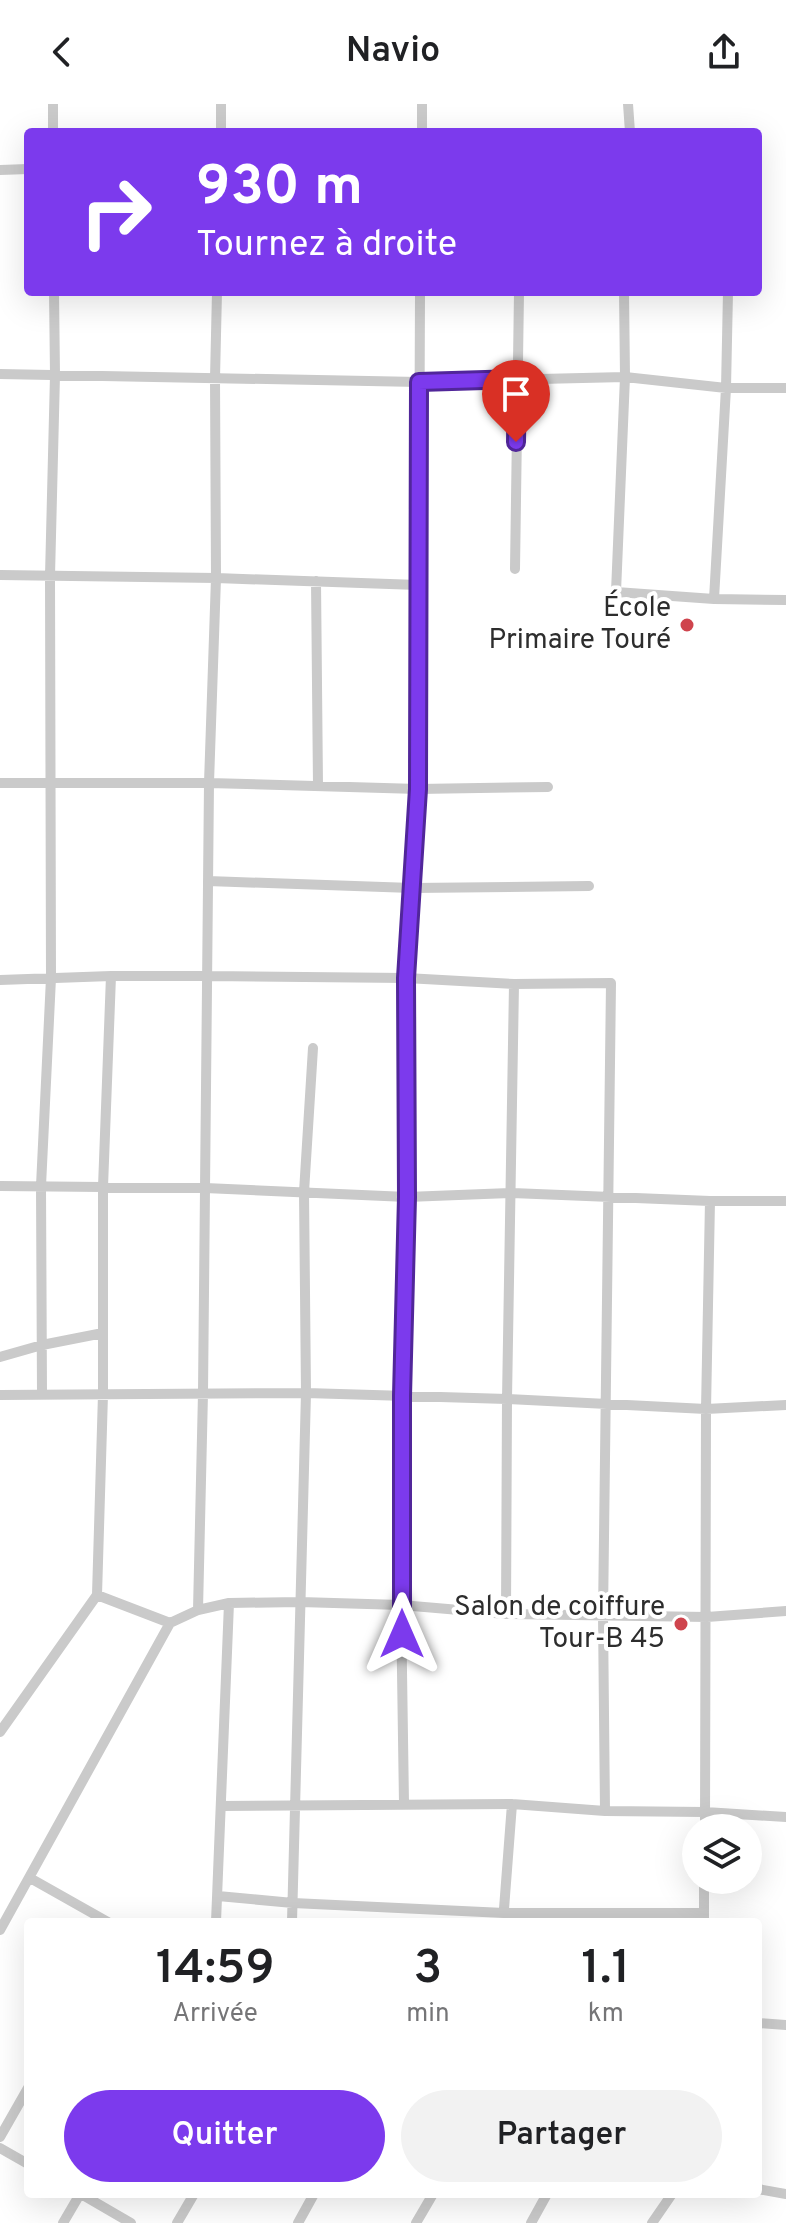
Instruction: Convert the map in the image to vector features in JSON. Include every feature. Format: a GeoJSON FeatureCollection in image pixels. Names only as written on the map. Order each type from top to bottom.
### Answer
{"type":"FeatureCollection","features":[{"type":"Feature","properties":{"kind":"street"},"geometry":{"type":"LineString","coordinates":[[53,104],[53,128]]}},
{"type":"Feature","properties":{"kind":"street"},"geometry":{"type":"LineString","coordinates":[[221,104],[221,128]]}},
{"type":"Feature","properties":{"kind":"street"},"geometry":{"type":"LineString","coordinates":[[422,104],[422,128]]}},
{"type":"Feature","properties":{"kind":"street"},"geometry":{"type":"LineString","coordinates":[[628,104],[630,128]]}},
{"type":"Feature","properties":{"kind":"street"},"geometry":{"type":"LineString","coordinates":[[0,170],[24,169]]}},
{"type":"Feature","properties":{"kind":"street"},"geometry":{"type":"LineString","coordinates":[[42,1394],[41,1186],[51,978],[50,576],[54,296]]}},
{"type":"Feature","properties":{"kind":"street"},"geometry":{"type":"LineString","coordinates":[[198,1610],[209,783],[216,578],[217,296]]}},
{"type":"Feature","properties":{"kind":"street"},"geometry":{"type":"LineString","coordinates":[[404,1804],[401,1605],[407,1197],[406,978],[418,789],[420,296]]}},
{"type":"Feature","properties":{"kind":"street"},"geometry":{"type":"LineString","coordinates":[[515,569],[519,296]]}},
{"type":"Feature","properties":{"kind":"street"},"geometry":{"type":"LineString","coordinates":[[624,296],[625,377],[616,592],[786,600]]}},
{"type":"Feature","properties":{"kind":"street"},"geometry":{"type":"LineString","coordinates":[[714,599],[728,296]]}},
{"type":"Feature","properties":{"kind":"street"},"geometry":{"type":"LineString","coordinates":[[0,374],[419,382],[625,377],[726,388],[786,388]]}},
{"type":"Feature","properties":{"kind":"street"},"geometry":{"type":"LineString","coordinates":[[0,575],[418,585]]}},
{"type":"Feature","properties":{"kind":"street"},"geometry":{"type":"LineString","coordinates":[[316,581],[318,786]]}},
{"type":"Feature","properties":{"kind":"street"},"geometry":{"type":"LineString","coordinates":[[0,783],[209,783],[418,789],[548,787]]}},
{"type":"Feature","properties":{"kind":"street"},"geometry":{"type":"LineString","coordinates":[[208,881],[412,888],[589,886]]}},
{"type":"Feature","properties":{"kind":"street"},"geometry":{"type":"LineString","coordinates":[[0,1731],[97,1595],[103,1394],[103,1187],[111,976]]}},
{"type":"Feature","properties":{"kind":"street"},"geometry":{"type":"LineString","coordinates":[[0,980],[208,976],[406,978],[514,984],[611,983],[603,1616],[605,1811]]}},
{"type":"Feature","properties":{"kind":"street"},"geometry":{"type":"LineString","coordinates":[[506,1614],[514,984]]}},
{"type":"Feature","properties":{"kind":"street"},"geometry":{"type":"LineString","coordinates":[[292,1918],[304,1522],[304,1192],[313,1048]]}},
{"type":"Feature","properties":{"kind":"street"},"geometry":{"type":"LineString","coordinates":[[0,1186],[205,1188],[407,1197],[512,1193],[786,1201]]}},
{"type":"Feature","properties":{"kind":"street"},"geometry":{"type":"LineString","coordinates":[[705,1812],[710,1201]]}},
{"type":"Feature","properties":{"kind":"street"},"geometry":{"type":"LineString","coordinates":[[0,1357],[103,1333]]}},
{"type":"Feature","properties":{"kind":"street"},"geometry":{"type":"LineString","coordinates":[[0,1395],[306,1393],[706,1409],[786,1405]]}},
{"type":"Feature","properties":{"kind":"street"},"geometry":{"type":"LineString","coordinates":[[97,1595],[170,1623]]}},
{"type":"Feature","properties":{"kind":"street"},"geometry":{"type":"LineString","coordinates":[[0,1930],[170,1623],[198,1610],[229,1603],[300,1602],[401,1605],[506,1614],[603,1616],[707,1617],[786,1611]]}},
{"type":"Feature","properties":{"kind":"street"},"geometry":{"type":"LineString","coordinates":[[216,1918],[229,1603]]}},
{"type":"Feature","properties":{"kind":"street"},"geometry":{"type":"LineString","coordinates":[[222,1806],[512,1804],[605,1811],[786,1817]]}},
{"type":"Feature","properties":{"kind":"street"},"geometry":{"type":"LineString","coordinates":[[504,1917],[512,1804]]}},
{"type":"Feature","properties":{"kind":"street"},"geometry":{"type":"LineString","coordinates":[[30,1878],[101,1918]]}},
{"type":"Feature","properties":{"kind":"street"},"geometry":{"type":"LineString","coordinates":[[218,1896],[504,1917],[704,1918],[704,1894]]}},
{"type":"Feature","properties":{"kind":"street"},"geometry":{"type":"LineString","coordinates":[[762,2023],[786,2025]]}},
{"type":"Feature","properties":{"kind":"street"},"geometry":{"type":"LineString","coordinates":[[0,2137],[24,2095]]}},
{"type":"Feature","properties":{"kind":"street"},"geometry":{"type":"LineString","coordinates":[[0,2148],[24,2162]]}},
{"type":"Feature","properties":{"kind":"street"},"geometry":{"type":"LineString","coordinates":[[762,2190],[786,2194]]}},
{"type":"Feature","properties":{"kind":"street"},"geometry":{"type":"LineString","coordinates":[[63,2223],[78,2198]]}},
{"type":"Feature","properties":{"kind":"street"},"geometry":{"type":"LineString","coordinates":[[87,2198],[131,2223]]}},
{"type":"Feature","properties":{"kind":"street"},"geometry":{"type":"LineString","coordinates":[[177,2223],[192,2198]]}},
{"type":"Feature","properties":{"kind":"street"},"geometry":{"type":"LineString","coordinates":[[298,2223],[312,2198]]}},
{"type":"Feature","properties":{"kind":"street"},"geometry":{"type":"LineString","coordinates":[[416,2223],[431,2198]]}},
{"type":"Feature","properties":{"kind":"street"},"geometry":{"type":"LineString","coordinates":[[531,2223],[545,2198]]}},
{"type":"Feature","properties":{"kind":"street"},"geometry":{"type":"LineString","coordinates":[[652,2223],[669,2198]]}},
{"type":"Feature","properties":{"kind":"place","name":"École Primaire Touré"},"geometry":{"type":"Point","coordinates":[687,625]}},
{"type":"Feature","properties":{"kind":"place","name":"Salon de coiffure Tour-B 45"},"geometry":{"type":"Point","coordinates":[681,1624]}},
{"type":"Feature","properties":{"kind":"route"},"geometry":{"type":"LineString","coordinates":[[402,1634],[406,978],[418,789],[419,382],[517,379],[516,442]]}}]}
